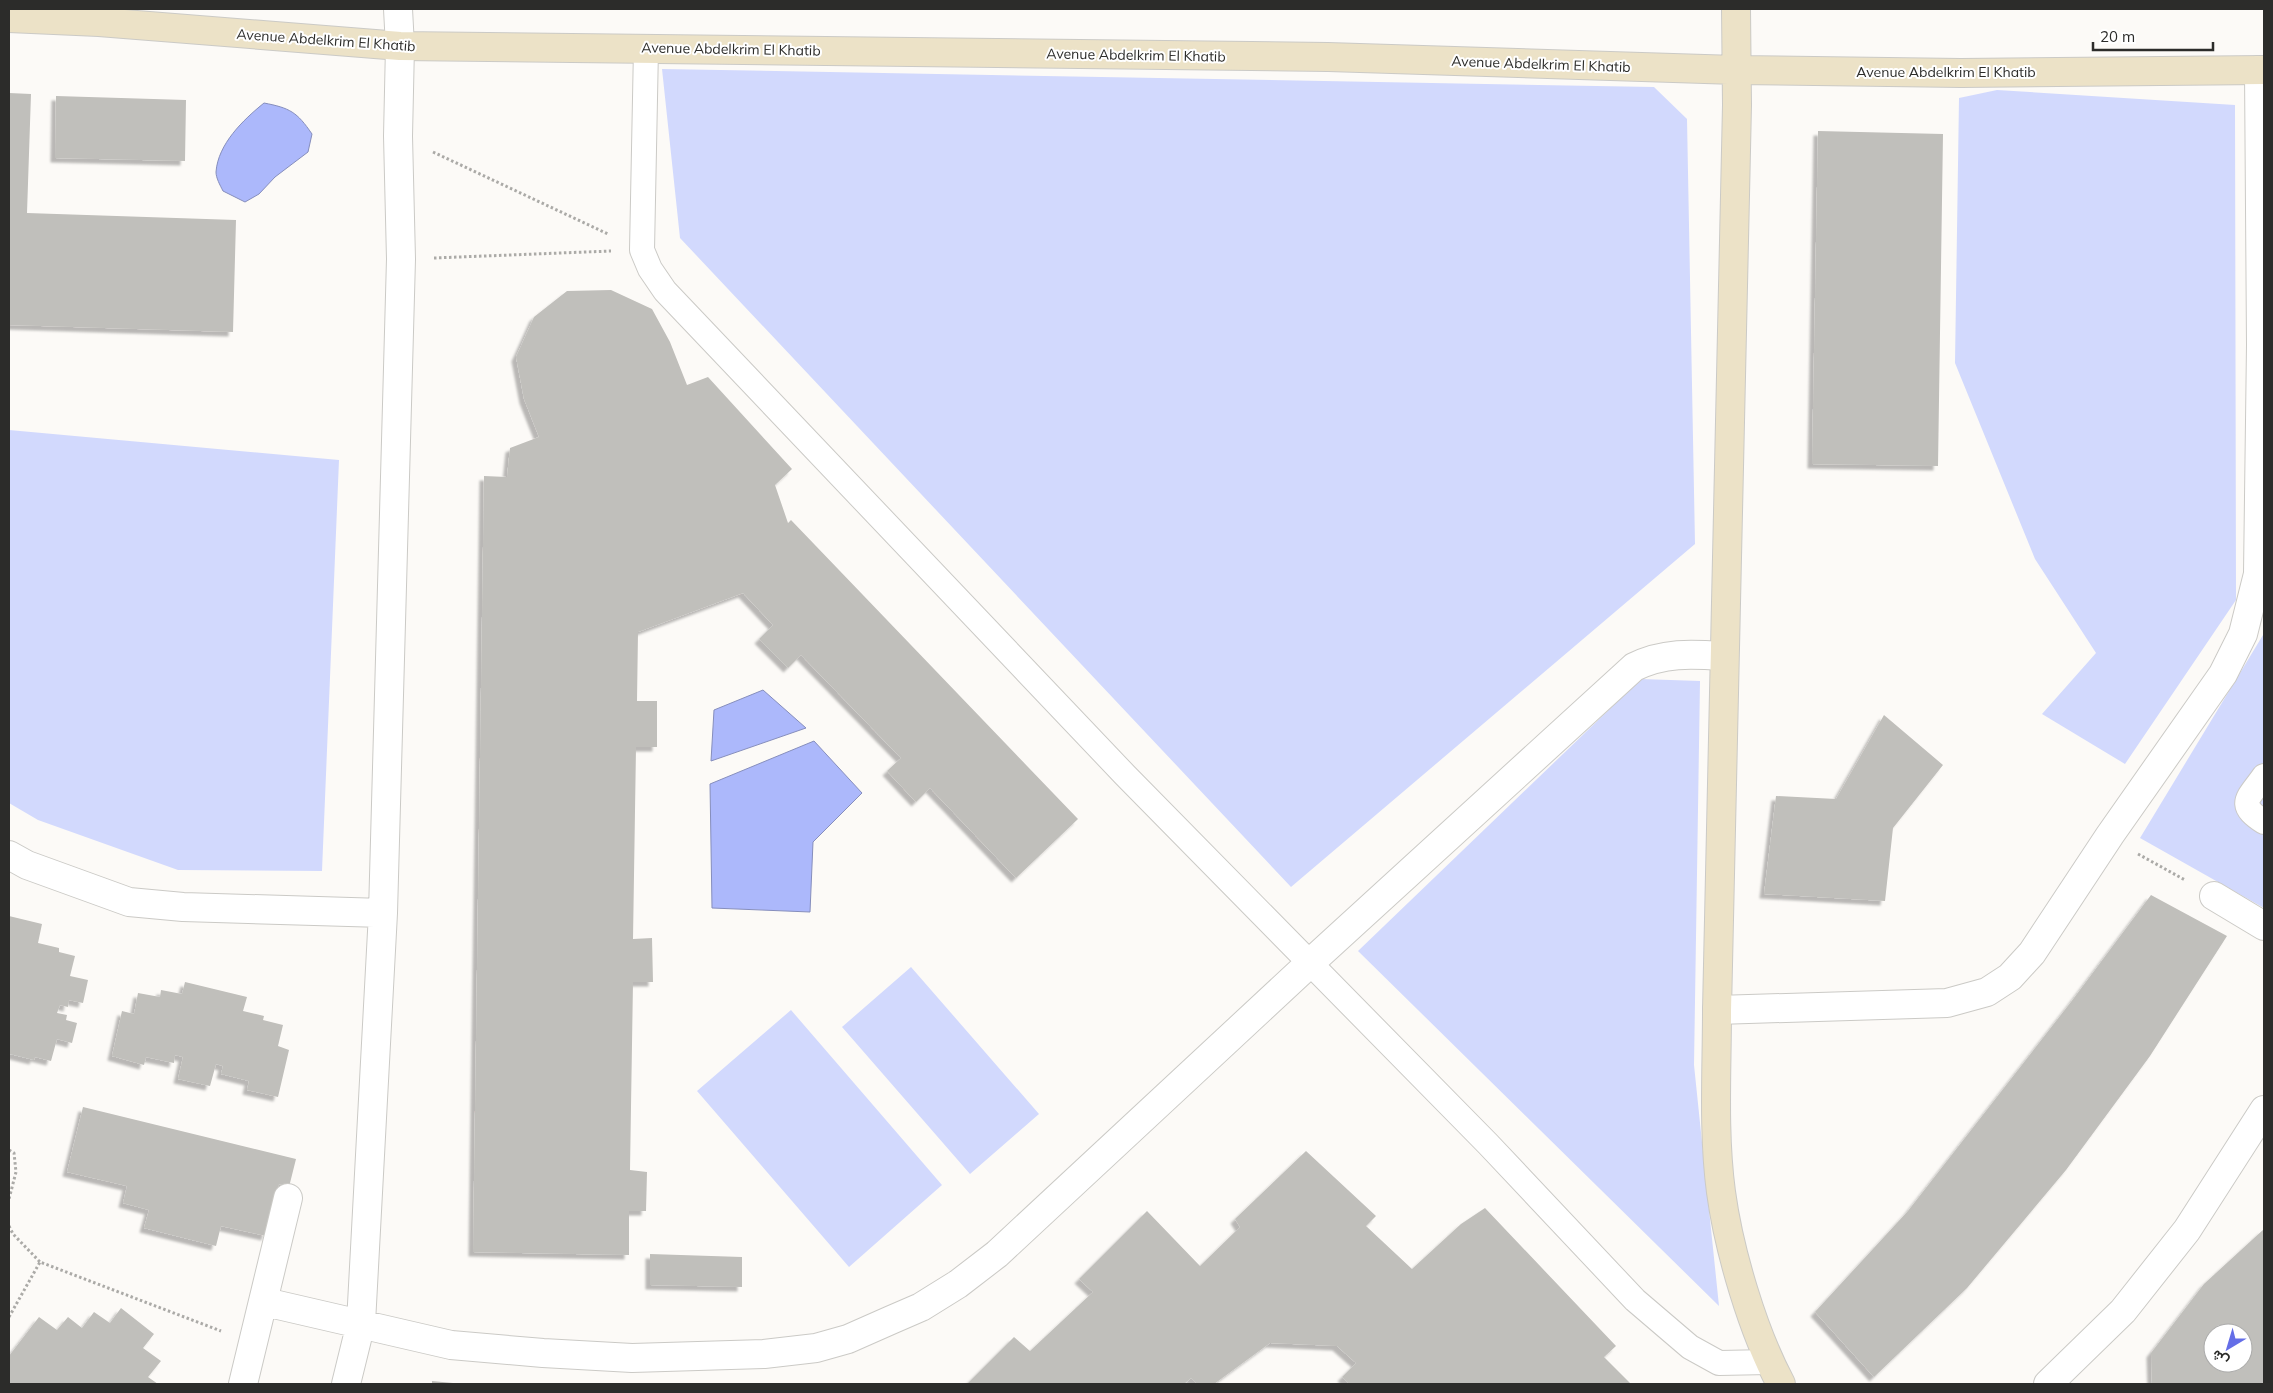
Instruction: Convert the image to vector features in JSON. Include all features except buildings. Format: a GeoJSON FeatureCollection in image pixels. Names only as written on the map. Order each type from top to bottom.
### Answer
{"type":"FeatureCollection","features":[{"type":"Feature","properties":{"kind":"street"},"geometry":{"type":"LineString","coordinates":[[346,1384],[361,1323],[383,913],[401,259],[398,136],[400,46],[398,9]]}},
{"type":"Feature","properties":{"kind":"street"},"geometry":{"type":"LineString","coordinates":[[1736,9],[1717,1010],[1717,1116],[1721,1192],[1737,1270],[1775,1373]]}},
{"type":"Feature","properties":{"kind":"street","name":"Avenue Abdelkrim El Khatib"},"geometry":{"type":"LineString","coordinates":[[9,18],[99,22],[400,46],[1328,57],[1736,70],[1961,73],[2262,70]]}},
{"type":"Feature","properties":{"kind":"street"},"geometry":{"type":"LineString","coordinates":[[1717,1010],[1947,1003],[1987,992],[2010,977],[2032,953],[2110,835],[2223,674],[2243,634],[2258,574],[2262,70]]}},
{"type":"Feature","properties":{"kind":"street"},"geometry":{"type":"LineString","coordinates":[[265,1302],[451,1345],[543,1354],[632,1358],[764,1354],[816,1348],[848,1338],[921,1307],[958,1284],[998,1254],[1310,963],[1634,667],[1649,659],[1677,654],[1724,656]]}},
{"type":"Feature","properties":{"kind":"street"},"geometry":{"type":"LineString","coordinates":[[9,855],[28,865],[130,902],[183,907],[383,913]]}},
{"type":"Feature","properties":{"kind":"street"},"geometry":{"type":"LineString","coordinates":[[2214,896],[2264,926]]}},
{"type":"Feature","properties":{"kind":"street"},"geometry":{"type":"LineString","coordinates":[[2048,1384],[2123,1311],[2176,1245],[2264,1110]]}},
{"type":"Feature","properties":{"kind":"street"},"geometry":{"type":"LineString","coordinates":[[244,1384],[265,1302],[288,1198]]}},
{"type":"Feature","properties":{"kind":"lane"},"geometry":{"type":"LineString","coordinates":[[646,48],[642,250],[650,269],[665,291],[1118,768],[1481,1137],[1635,1300],[1674,1335],[1690,1347],[1719,1363],[1775,1373]]}},
{"type":"Feature","properties":{"kind":"lane"},"geometry":{"type":"LineString","coordinates":[[2264,776],[2250,796],[2247,805],[2251,814],[2264,822]]}},
{"type":"Feature","properties":{"kind":"path"},"geometry":{"type":"LineString","coordinates":[[398,136],[642,250]]}},
{"type":"Feature","properties":{"kind":"path"},"geometry":{"type":"LineString","coordinates":[[401,259],[642,250]]}},
{"type":"Feature","properties":{"kind":"path"},"geometry":{"type":"LineString","coordinates":[[2137,854],[2188,881]]}},
{"type":"Feature","properties":{"kind":"path"},"geometry":{"type":"LineString","coordinates":[[9,1150],[14,1153],[16,1172],[9,1199]]}},
{"type":"Feature","properties":{"kind":"path"},"geometry":{"type":"LineString","coordinates":[[9,1226],[13,1234],[40,1262],[254,1344]]}},
{"type":"Feature","properties":{"kind":"path"},"geometry":{"type":"LineString","coordinates":[[9,1317],[40,1262]]}},
{"type":"Feature","properties":{"kind":"shaded area"},"geometry":{"type":"Polygon","coordinates":[[[662,69],[1654,87],[1687,119],[1695,544],[1291,887],[680,238],[662,69]]]}},
{"type":"Feature","properties":{"kind":"shaded area"},"geometry":{"type":"Polygon","coordinates":[[[1997,90],[2235,105],[2236,600],[2125,764],[2042,714],[2096,653],[2035,559],[1955,363],[1959,98],[1997,90]]]}},
{"type":"Feature","properties":{"kind":"shaded area"},"geometry":{"type":"Polygon","coordinates":[[[9,430],[339,460],[322,871],[178,870],[38,820],[9,803],[9,430]]]}},
{"type":"Feature","properties":{"kind":"shaded area"},"geometry":{"type":"Polygon","coordinates":[[[2264,610],[2264,908],[2140,838],[2263,635],[2264,610]]]}},
{"type":"Feature","properties":{"kind":"shaded area"},"geometry":{"type":"Polygon","coordinates":[[[1641,679],[1700,681],[1694,1065],[1719,1306],[1358,951],[1641,679]]]}},
{"type":"Feature","properties":{"kind":"shaded area"},"geometry":{"type":"Polygon","coordinates":[[[911,967],[1039,1114],[970,1174],[842,1027],[911,967]]]}},
{"type":"Feature","properties":{"kind":"shaded area"},"geometry":{"type":"Polygon","coordinates":[[[791,1010],[942,1185],[849,1267],[697,1091],[791,1010]]]}},
{"type":"Feature","properties":{"kind":"water"},"geometry":{"type":"Polygon","coordinates":[[[264,103],[292,112],[312,134],[308,152],[275,177],[259,194],[245,202],[223,191],[218,182],[216,172],[221,152],[233,133],[264,103]]]}},
{"type":"Feature","properties":{"kind":"water"},"geometry":{"type":"Polygon","coordinates":[[[763,690],[806,728],[711,761],[714,710],[763,690]]]}},
{"type":"Feature","properties":{"kind":"water"},"geometry":{"type":"Polygon","coordinates":[[[814,741],[862,793],[813,842],[810,912],[712,908],[710,784],[814,741]]]}}]}
